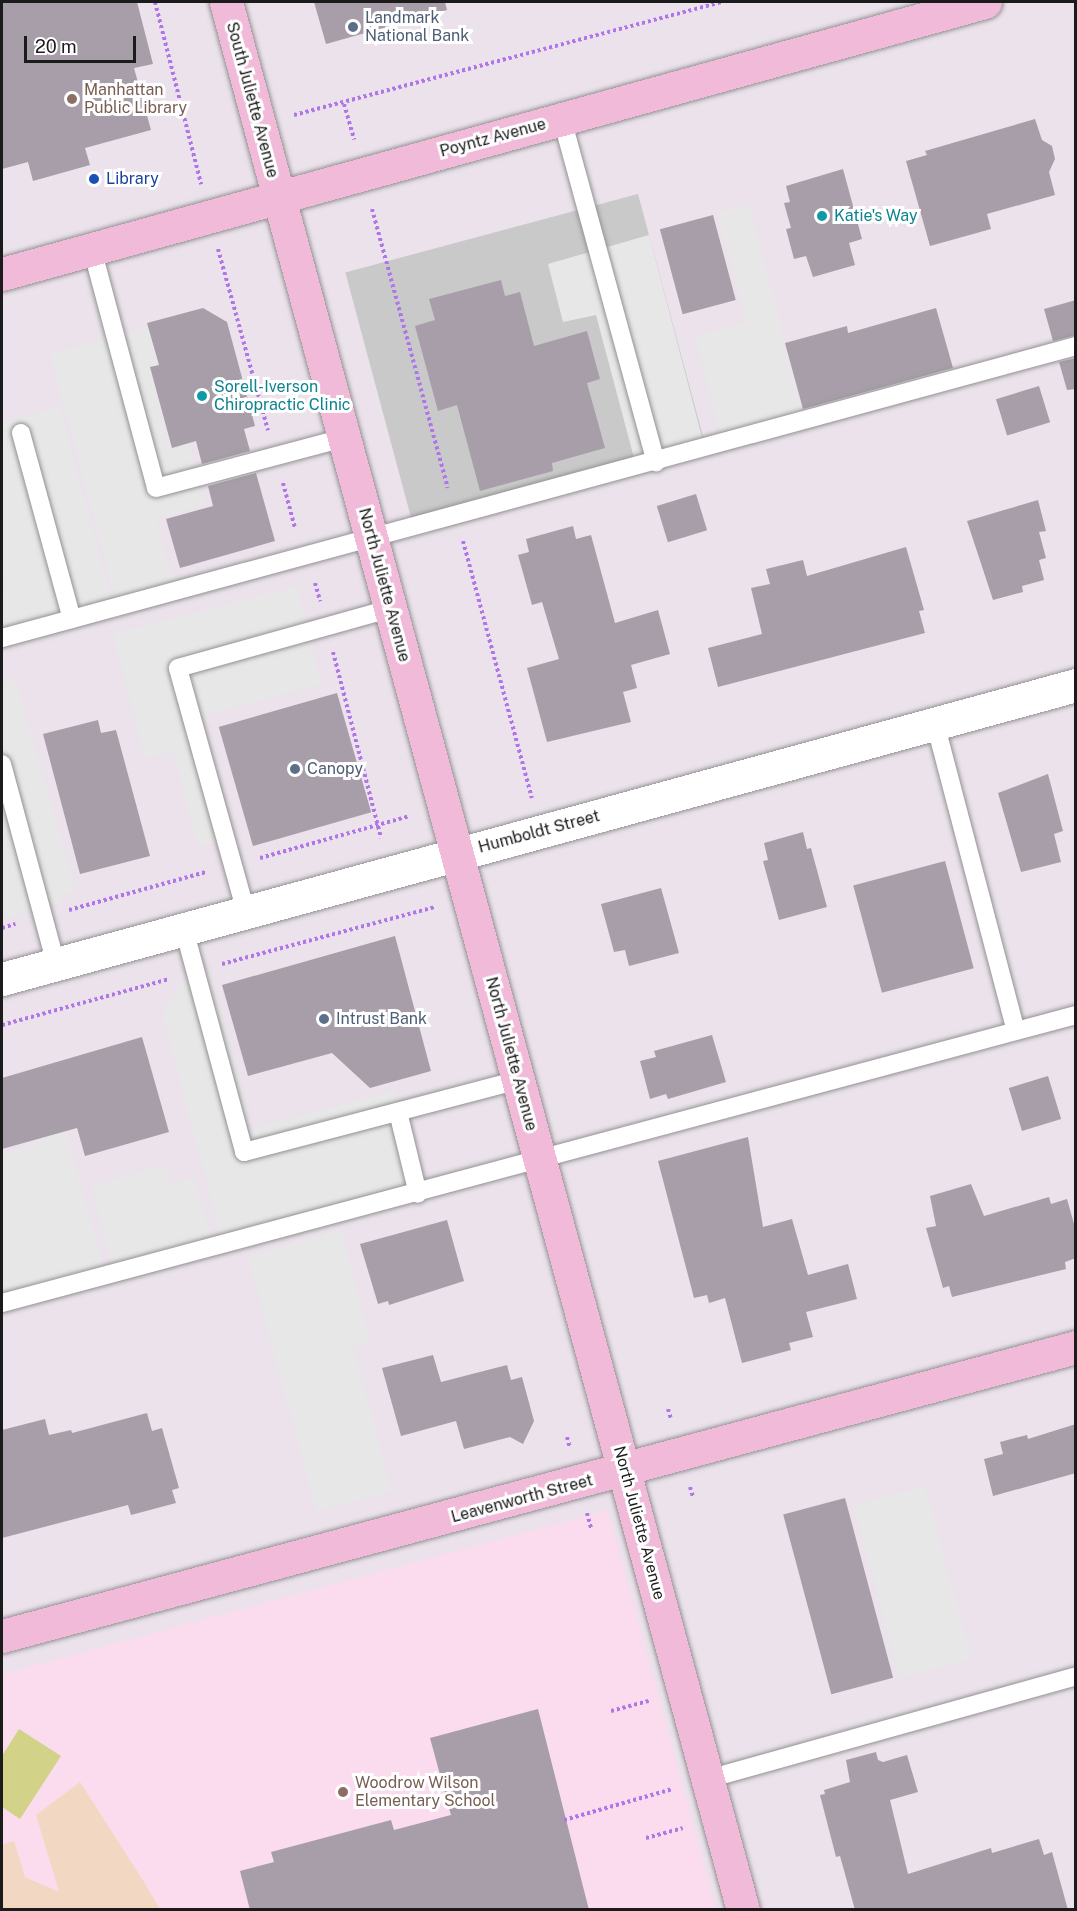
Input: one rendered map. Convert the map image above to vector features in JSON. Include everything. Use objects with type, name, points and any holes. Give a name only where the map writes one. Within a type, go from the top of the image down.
[{"type":"street","name":"South Juliette Avenue","points":[[226,2],[279,198]]},
{"type":"street","name":"Poyntz Avenue","points":[[2,274],[985,2]]},
{"type":"street","name":"North Juliette Avenue","points":[[279,198],[743,1910]]},
{"type":"street","name":"Humboldt Street","points":[[2,979],[1076,685]]},
{"type":"street","name":"Leavenworth Street","points":[[2,1636],[625,1471],[1076,1347]]},
{"type":"lane","points":[[562,119],[656,462]]},
{"type":"lane","points":[[92,249],[156,488],[344,438]]},
{"type":"lane","points":[[2,638],[372,540],[1076,346]]},
{"type":"lane","points":[[21,433],[72,620]]},
{"type":"lane","points":[[246,912],[178,669],[390,609]]},
{"type":"lane","points":[[935,723],[1016,1031]]},
{"type":"lane","points":[[2,764],[56,964]]},
{"type":"lane","points":[[184,929],[244,1152],[519,1080]]},
{"type":"lane","points":[[2,1303],[418,1194],[1076,1015]]},
{"type":"lane","points":[[398,1112],[418,1194]]},
{"type":"lane","points":[[708,1779],[1076,1676]]},
{"type":"path","points":[[154,2],[230,296]]},
{"type":"path","points":[[259,123],[345,104],[721,2]]},
{"type":"path","points":[[345,104],[533,804]]},
{"type":"path","points":[[564,1820],[708,1779]]},
{"type":"shaded area","points":[[638,194],[704,440],[411,519],[345,272]]},
{"type":"shaded area","points":[[750,204],[803,413],[721,436],[695,336],[746,322],[717,213]]},
{"type":"shaded area","points":[[649,235],[703,441],[634,458],[596,315],[563,322],[548,264]]},
{"type":"shaded area","points":[[148,327],[159,365],[150,367],[172,448],[189,443],[206,505],[156,520],[174,583],[115,599],[50,353]]},
{"type":"shaded area","points":[[59,407],[112,600],[2,631],[2,587],[6,586],[2,570],[2,423]]},
{"type":"shaded area","points":[[296,586],[322,684],[186,720],[217,841],[198,846],[173,752],[145,758],[113,634]]},
{"type":"shaded area","points":[[2,681],[16,682],[76,891],[61,895],[63,902],[2,920]]},
{"type":"shaded area","points":[[211,974],[252,1129],[394,1090],[419,1181],[221,1235],[162,1015],[182,981]]},
{"type":"shaded area","points":[[62,1116],[103,1267],[2,1294],[2,1153],[35,1144],[31,1124]]},
{"type":"shaded area","points":[[166,1165],[171,1184],[194,1178],[210,1237],[113,1264],[91,1186]]},
{"type":"shaded area","points":[[341,1230],[371,1343],[353,1348],[392,1491],[316,1511],[248,1256]]},
{"type":"shaded area","points":[[925,1486],[971,1659],[900,1678],[854,1505]]},
{"type":"shaded area","name":"Woodrow Wilson Elementary School","points":[[608,1510],[716,1909],[2,1910],[2,1674]]},
{"type":"shaded area","points":[[19,1729],[61,1756],[20,1819],[2,1807],[2,1756]]},
{"type":"shaded area","points":[[80,1782],[160,1909],[2,1909],[2,1845],[14,1841],[25,1877],[59,1892],[36,1815]]},
{"type":"building","name":"Manhattan Public Library","points":[[2,2],[137,2],[153,64],[134,68],[151,130],[85,148],[90,165],[33,181],[28,162],[2,169]]},
{"type":"building","name":"Landmark National Bank","points":[[314,2],[445,2],[447,10],[326,44]]},
{"type":"building","points":[[1035,119],[1042,140],[1052,146],[1055,159],[1049,172],[1055,195],[987,214],[991,229],[930,246],[906,161],[927,155],[925,151]]},
{"type":"building","name":"Katie's Way","points":[[843,169],[862,239],[849,243],[855,265],[813,277],[806,256],[794,259],[786,229],[791,228],[784,203],[790,202],[786,186]]},
{"type":"building","points":[[713,215],[736,300],[683,314],[660,229]]},
{"type":"building","points":[[501,280],[505,296],[520,292],[534,346],[587,331],[600,379],[587,383],[605,448],[552,463],[553,471],[480,491],[457,405],[438,411],[415,326],[435,320],[429,299]]},
{"type":"building","points":[[1076,300],[1076,335],[1053,341],[1044,309]]},
{"type":"building","name":"Sorell-Iverson Chiropractic Clinic","points":[[203,308],[227,322],[255,426],[244,429],[250,451],[202,464],[196,441],[172,448],[150,367],[159,365],[147,323]]},
{"type":"building","points":[[936,308],[953,368],[803,409],[785,343],[847,326],[848,333]]},
{"type":"building","points":[[1076,358],[1076,389],[1067,390],[1059,362]]},
{"type":"building","points":[[1039,386],[1050,422],[1007,435],[996,399]]},
{"type":"building","points":[[256,473],[275,541],[180,568],[166,519],[213,506],[208,486]]},
{"type":"building","points":[[696,494],[707,530],[668,542],[657,506]]},
{"type":"building","points":[[1038,500],[1046,531],[1039,532],[1046,558],[1039,560],[1044,580],[1022,586],[1023,592],[993,600],[967,521]]},
{"type":"building","points":[[573,526],[576,539],[591,535],[615,623],[658,610],[670,654],[631,665],[637,688],[623,692],[631,722],[547,742],[527,668],[559,659],[542,602],[532,605],[518,555],[529,552],[526,539]]},
{"type":"building","points":[[906,547],[924,610],[919,611],[925,633],[718,687],[708,648],[762,634],[751,588],[770,584],[766,569],[803,560],[807,576]]},
{"type":"building","name":"Canopy","points":[[337,693],[371,812],[253,846],[219,727]]},
{"type":"building","points":[[98,720],[101,733],[116,730],[150,856],[80,874],[43,734]]},
{"type":"building","points":[[1048,774],[1063,831],[1054,834],[1061,862],[1021,872],[998,793]]},
{"type":"building","points":[[803,832],[807,849],[811,848],[827,907],[779,920],[763,861],[768,860],[764,843]]},
{"type":"building","points":[[945,861],[974,968],[882,993],[853,886]]},
{"type":"building","points":[[661,888],[679,953],[629,966],[625,950],[614,952],[601,904]]},
{"type":"building","name":"Intrust Bank","points":[[395,936],[431,1071],[370,1088],[332,1053],[248,1076],[222,985]]},
{"type":"building","points":[[712,1035],[726,1082],[668,1099],[666,1094],[650,1099],[640,1061],[656,1057],[654,1051]]},
{"type":"building","points":[[142,1037],[169,1132],[85,1156],[77,1128],[2,1149],[2,1078]]},
{"type":"building","points":[[1048,1076],[1061,1119],[1022,1131],[1009,1088]]},
{"type":"building","points":[[748,1137],[763,1227],[792,1219],[808,1275],[848,1264],[857,1299],[806,1312],[813,1337],[789,1343],[791,1350],[742,1363],[725,1298],[709,1303],[707,1295],[694,1298],[658,1161]]},
{"type":"building","points":[[971,1184],[984,1216],[1049,1197],[1051,1204],[1067,1199],[1076,1231],[1076,1258],[1065,1262],[1066,1269],[952,1297],[949,1286],[943,1288],[926,1228],[936,1226],[930,1196]]},
{"type":"building","points":[[447,1220],[464,1281],[389,1305],[388,1301],[378,1304],[360,1244]]},
{"type":"building","points":[[433,1355],[441,1382],[507,1365],[511,1380],[522,1377],[534,1421],[523,1444],[510,1437],[464,1449],[456,1421],[401,1436],[382,1368]]},
{"type":"building","points":[[147,1413],[152,1431],[162,1428],[179,1488],[172,1490],[176,1503],[131,1515],[128,1505],[2,1538],[2,1430],[45,1419],[49,1435],[71,1430],[72,1433]]},
{"type":"building","points":[[1076,1424],[1076,1473],[993,1496],[984,1459],[1003,1454],[1000,1442],[1027,1435],[1028,1439]]},
{"type":"building","points":[[845,1498],[893,1678],[831,1694],[783,1515]]},
{"type":"building","points":[[538,1709],[589,1910],[250,1910],[240,1871],[274,1862],[271,1852],[391,1820],[394,1830],[451,1815],[430,1738]]},
{"type":"building","points":[[876,1752],[878,1760],[883,1762],[907,1755],[918,1792],[890,1800],[908,1874],[991,1848],[992,1853],[1039,1839],[1044,1855],[1052,1852],[1068,1910],[855,1910],[840,1856],[836,1857],[820,1795],[825,1794],[824,1790],[850,1782],[846,1760]]},
{"type":"place","name":"Landmark National Bank","points":[[353,27]]},
{"type":"place","name":"Manhattan Public Library","points":[[72,99]]},
{"type":"place","name":"Library","points":[[94,179]]},
{"type":"place","name":"Katie's Way","points":[[822,216]]},
{"type":"place","name":"Sorell-Iverson Chiropractic Clinic","points":[[202,396]]},
{"type":"place","name":"Canopy","points":[[295,769]]},
{"type":"place","name":"Intrust Bank","points":[[324,1019]]},
{"type":"place","name":"Woodrow Wilson Elementary School","points":[[343,1792]]}]
